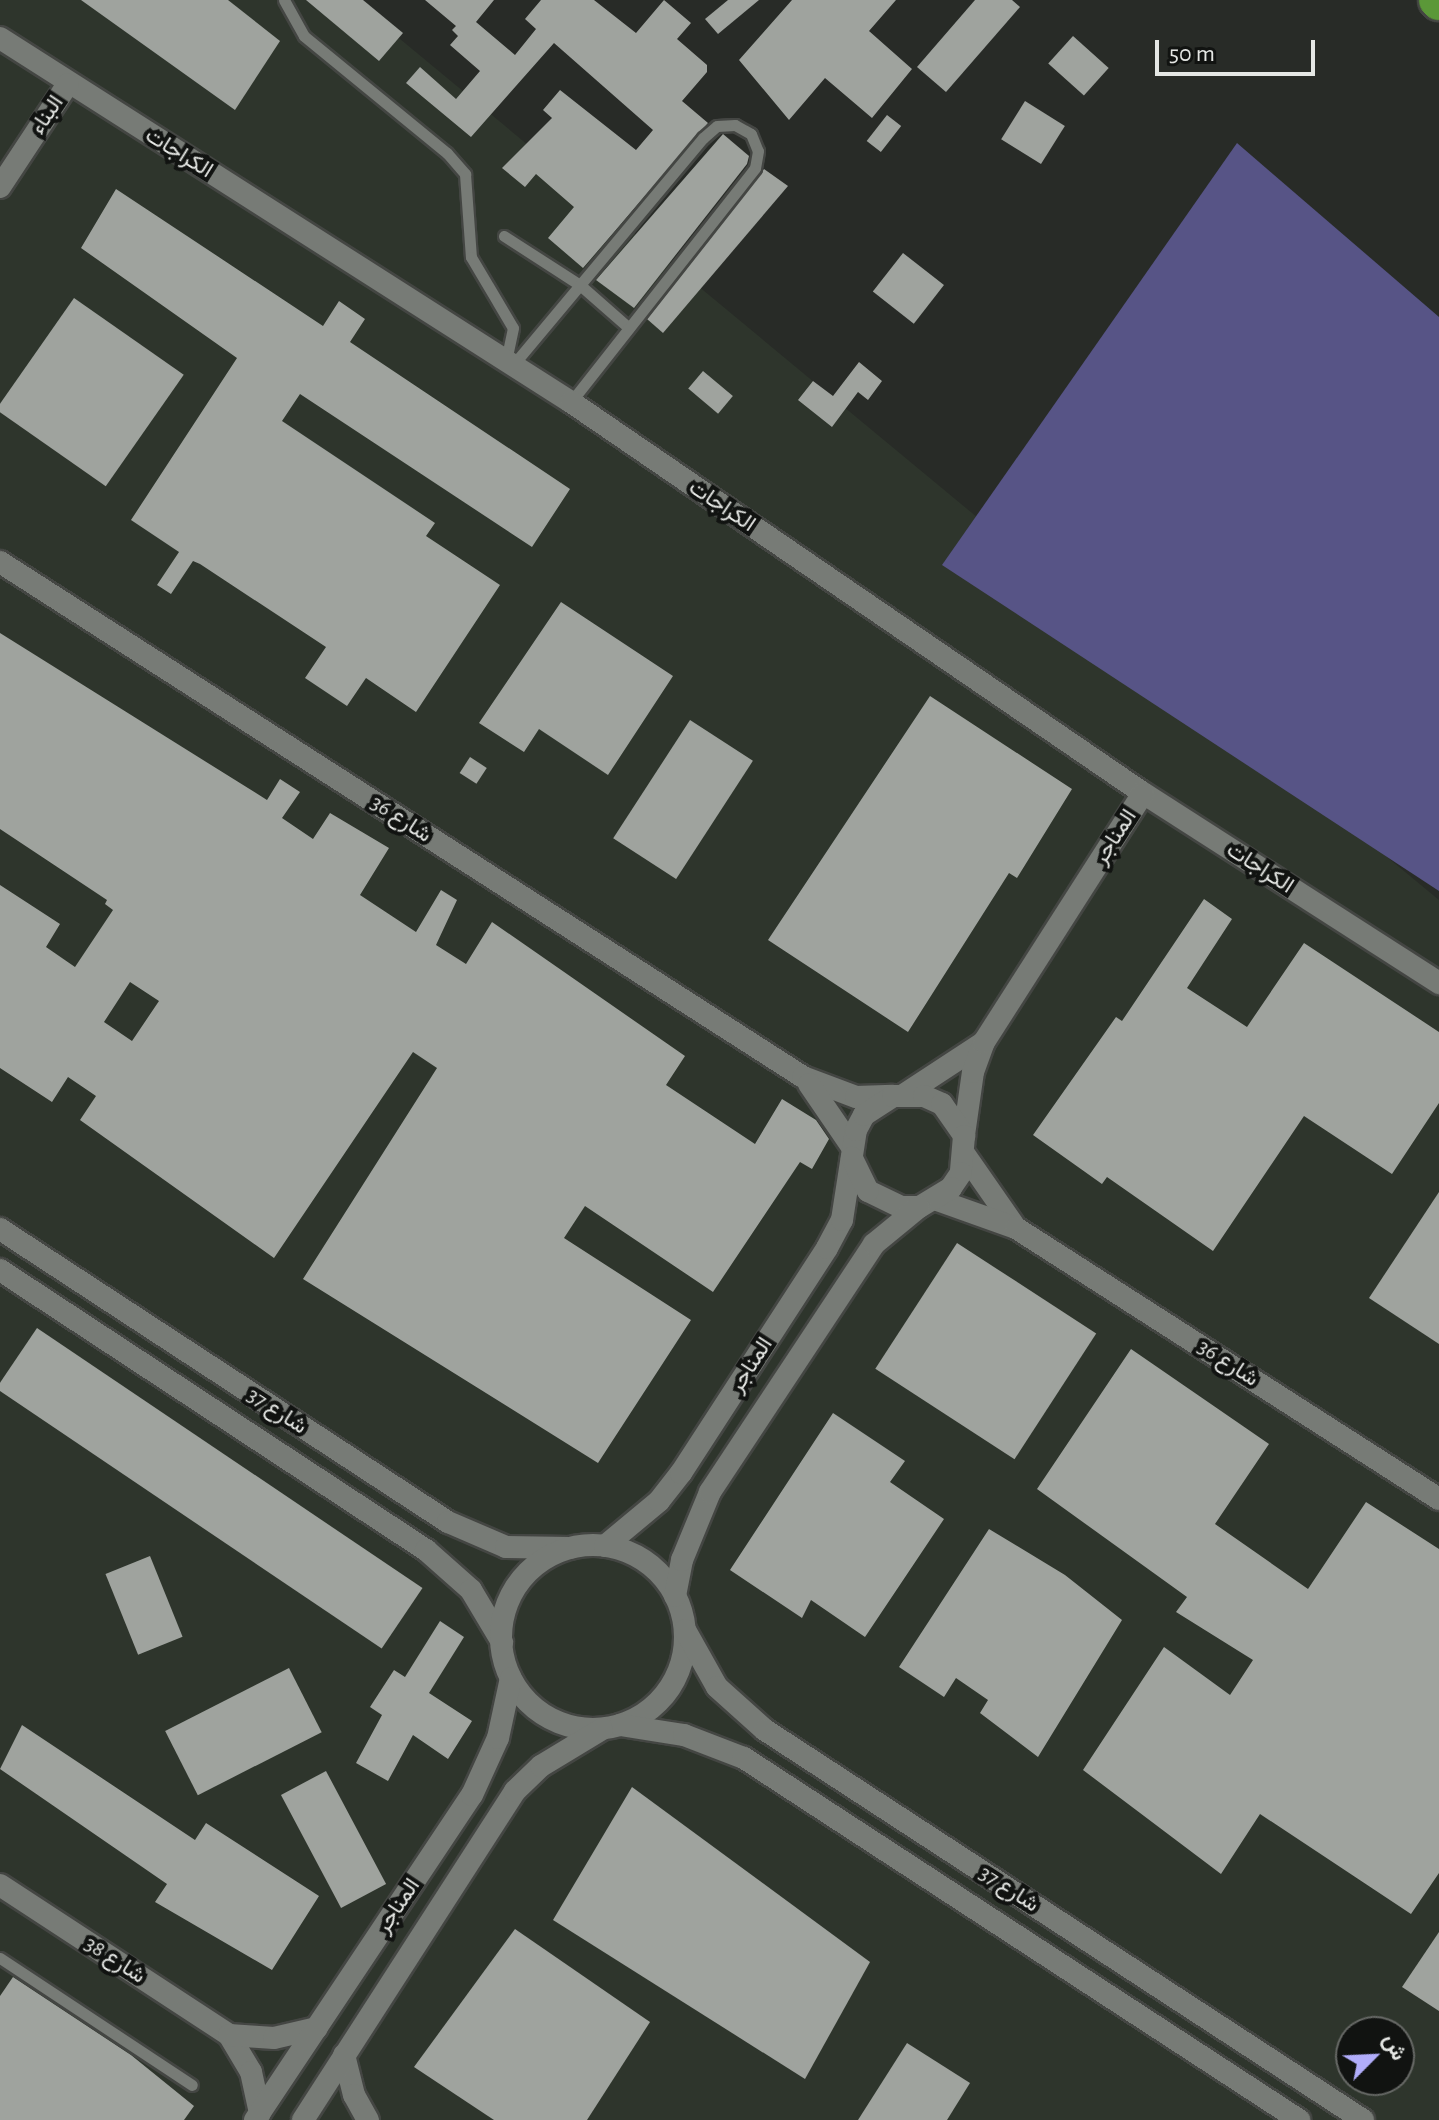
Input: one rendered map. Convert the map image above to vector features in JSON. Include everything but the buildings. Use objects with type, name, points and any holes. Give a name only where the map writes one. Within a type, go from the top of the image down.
[{"type":"street","name":"الكراجات","points":[[0,38],[571,402],[1143,793],[1439,983]]},
{"type":"street","name":"البناء","points":[[0,187],[68,84]]},
{"type":"street","name":"شارع 36","points":[[0,562],[803,1077],[856,1097],[899,1095]]},
{"type":"street","name":"المناجر","points":[[964,1145],[971,1083],[984,1042],[1143,793]]},
{"type":"street","name":"المناجر","points":[[899,1095],[984,1042]]},
{"type":"street","name":"شارع 36","points":[[803,1077],[831,1110],[852,1153]]},
{"type":"street","points":[[899,1095],[942,1104],[964,1145],[951,1188],[928,1204],[901,1207],[868,1191],[852,1153],[864,1115],[899,1095]]},
{"type":"street","name":"شارع 36","points":[[964,1145],[1016,1228]]},
{"type":"street","name":"المناجر","points":[[605,1546],[651,1509],[681,1473],[827,1248],[846,1205],[852,1153]]},
{"type":"street","name":"المناجر","points":[[675,1596],[686,1548],[710,1492],[874,1244],[928,1204]]},
{"type":"street","name":"شارع 36","points":[[928,1204],[1016,1228],[1439,1499]]},
{"type":"street","name":"شارع 37","points":[[0,1229],[448,1522],[506,1547],[570,1548]]},
{"type":"street","name":"شارع 37","points":[[0,1270],[426,1550],[471,1590],[502,1642]]},
{"type":"street","points":[[605,1546],[653,1568],[675,1596],[685,1630],[681,1665],[664,1696],[611,1727],[575,1727],[549,1718],[533,1707],[511,1678],[502,1642],[506,1607],[525,1576],[570,1548],[605,1546]]},
{"type":"street","name":"شارع 37","points":[[685,1630],[717,1687],[765,1730],[1363,2120]]},
{"type":"street","name":"المناجر","points":[[258,2116],[472,1795],[498,1738],[511,1678]]},
{"type":"street","name":"المناجر","points":[[303,2120],[515,1791],[541,1766],[611,1727]]},
{"type":"street","name":"شارع 37","points":[[611,1727],[684,1735],[744,1758],[1299,2120]]},
{"type":"street","name":"شارع 38","points":[[0,1885],[229,2035],[251,2072],[258,2116]]},
{"type":"street","name":"شارع 38","points":[[229,2035],[274,2038],[317,2028]]},
{"type":"street","points":[[344,2055],[354,2095],[368,2120]]},
{"type":"lane","points":[[284,0],[304,36],[447,153],[465,174],[471,257],[513,328],[510,363]]},
{"type":"lane","points":[[510,363],[703,138],[726,126],[751,134],[758,151],[755,168],[571,402]]},
{"type":"lane","points":[[504,236],[580,285],[629,328]]},
{"type":"lane","points":[[0,1958],[192,2085]]},
{"type":"shaded area","points":[[0,0],[353,0],[1439,900],[1439,2120],[0,2120]]},
{"type":"shaded area","points":[[1237,143],[1439,317],[1439,891],[942,565]]}]
